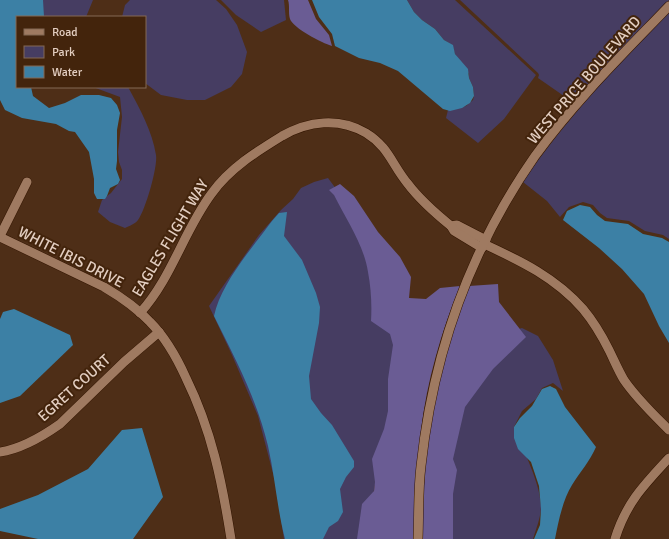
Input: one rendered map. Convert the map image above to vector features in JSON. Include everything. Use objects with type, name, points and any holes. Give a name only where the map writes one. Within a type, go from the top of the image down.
[{"type":"street","name":"WEST PRICE BOULEVARD","points":[[418,539],[421,467],[425,431],[434,384],[453,316],[468,278],[484,244],[511,192],[536,156],[590,90],[669,6]]},
{"type":"street","name":"EAGLES FLIGHT WAY","points":[[140,313],[157,292],[204,204],[224,178],[238,165],[259,150],[291,131],[308,124],[326,123],[347,125],[372,137],[389,154],[403,178],[412,189],[426,204],[451,226],[454,231],[523,262],[546,276],[571,297],[583,309],[592,322],[633,392],[669,430]]},
{"type":"street","points":[[0,236],[27,182]]},
{"type":"street","name":"WHITE IBIS DRIVE","points":[[0,236],[104,287],[120,297],[140,313],[159,332],[184,372],[209,433],[220,477],[231,539]]},
{"type":"street","name":"EGRET COURT","points":[[0,452],[11,450],[35,439],[60,424],[124,362],[159,332]]},
{"type":"street","points":[[615,539],[632,500],[669,458]]},
{"type":"green space","points":[[43,0],[93,0],[86,16],[42,16],[43,13]]},
{"type":"green space","points":[[130,0],[216,0],[226,9],[237,25],[247,52],[242,74],[231,87],[205,100],[187,100],[161,95],[146,84],[146,16],[122,16],[125,5]]},
{"type":"green space","points":[[221,0],[284,0],[286,20],[261,32],[236,15]]},
{"type":"green space","points":[[407,0],[455,0],[536,75],[504,119],[478,143],[446,118],[448,110],[466,106],[473,100],[473,87],[469,74],[455,54],[452,45],[444,40],[435,29],[414,12]]},
{"type":"green space","points":[[460,0],[669,0],[574,103],[538,78],[538,73]]},
{"type":"green space","points":[[669,11],[669,239],[663,235],[645,231],[629,221],[607,218],[593,205],[583,202],[569,207],[560,217],[547,201],[523,182],[574,115]]},
{"type":"green space","points":[[96,88],[129,88],[152,137],[156,155],[153,178],[141,215],[134,224],[125,228],[110,222],[98,212],[102,200],[111,193],[122,179],[122,170],[118,152],[122,117],[120,97]]},
{"type":"green space","points":[[328,178],[348,205],[394,336],[390,403],[365,539],[284,539],[275,481],[258,416],[209,306],[259,235],[293,199],[301,188]]},
{"type":"green space","points":[[522,328],[538,336],[553,360],[563,391],[553,383],[542,388],[536,399],[522,411],[514,427],[538,487],[540,497],[540,514],[533,539],[446,539],[455,375],[502,334]]},
{"type":"shaded area","points":[[288,0],[308,0],[316,19],[329,35],[332,46],[308,35],[292,23],[289,17]]},
{"type":"shaded area","points":[[340,184],[354,196],[378,232],[400,257],[411,277],[409,298],[426,299],[440,288],[460,286],[441,339],[427,393],[421,430],[414,539],[357,539],[362,504],[374,491],[375,482],[372,459],[384,429],[388,411],[388,379],[393,345],[390,334],[371,321],[370,284],[363,252],[334,195],[329,190]]},
{"type":"shaded area","points":[[498,284],[499,302],[526,337],[493,369],[465,407],[453,459],[457,470],[453,494],[453,539],[423,539],[425,467],[433,407],[450,337],[469,286]]},
{"type":"water","points":[[0,0],[43,0],[44,16],[16,16],[16,88],[31,88],[33,96],[49,108],[65,103],[81,95],[99,95],[111,98],[117,105],[120,113],[117,130],[116,169],[120,180],[118,184],[110,188],[105,199],[97,199],[94,193],[94,179],[89,152],[75,132],[69,131],[56,124],[22,118],[5,110],[0,100]]},
{"type":"water","points":[[312,0],[407,0],[414,12],[422,20],[435,29],[444,40],[453,45],[455,54],[468,69],[474,96],[470,103],[462,108],[450,111],[443,109],[398,71],[380,63],[359,58],[335,46],[332,34],[319,17]]},
{"type":"water","points":[[580,205],[590,207],[605,221],[628,224],[643,234],[662,238],[669,242],[669,343],[644,294],[622,269],[599,248],[563,220],[567,211]]},
{"type":"water","points":[[287,212],[284,236],[302,260],[316,293],[320,307],[319,323],[309,376],[311,399],[332,425],[354,461],[354,467],[346,477],[340,489],[343,512],[338,521],[329,527],[323,539],[285,539],[268,446],[258,412],[245,380],[214,316],[223,291],[238,266],[279,213]]},
{"type":"water","points":[[14,309],[70,335],[73,345],[20,396],[0,403],[0,319],[3,312]]},
{"type":"water","points":[[550,386],[556,389],[565,407],[596,447],[566,497],[561,511],[555,539],[534,539],[540,525],[541,509],[539,486],[531,462],[518,449],[514,438],[514,427],[520,418],[532,406],[542,389]]},
{"type":"water","points":[[142,428],[163,497],[133,539],[38,539],[0,531],[0,509],[38,495],[88,469],[122,430]]}]
